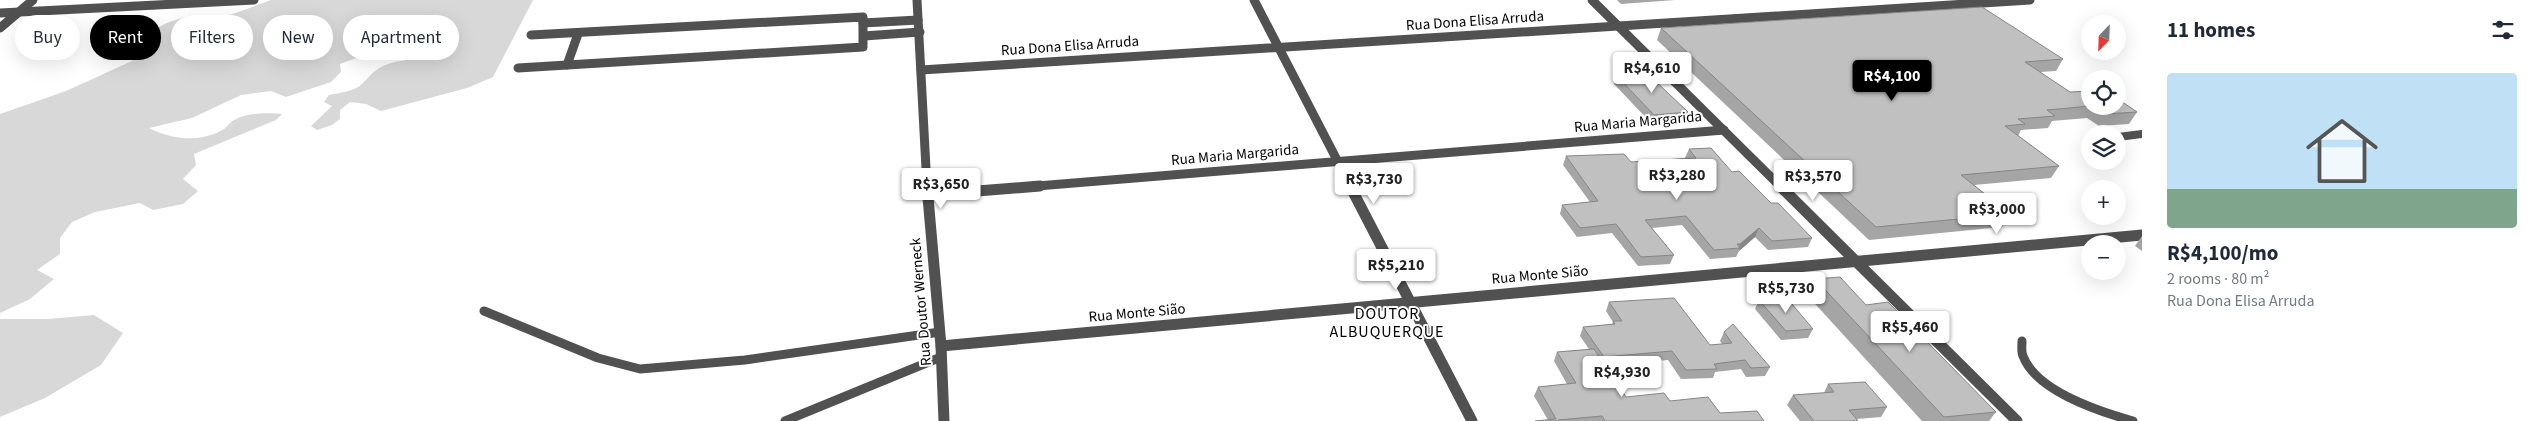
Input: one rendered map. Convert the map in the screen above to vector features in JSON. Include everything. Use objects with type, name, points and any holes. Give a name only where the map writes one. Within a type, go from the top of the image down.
[{"type":"street","points":[[0,28],[33,0]]},
{"type":"street","points":[[0,13],[210,0],[254,0]]},
{"type":"street","name":"Rua Doutor Werneck","points":[[917,0],[928,195],[940,332],[944,421]]},
{"type":"street","points":[[1254,0],[1472,421]]},
{"type":"street","points":[[1592,0],[2016,421]]},
{"type":"street","name":"Rua Dona Elisa Arruda","points":[[922,70],[2030,0]]},
{"type":"street","points":[[518,68],[863,46],[864,36],[863,17],[578,34],[531,35]]},
{"type":"street","points":[[863,23],[918,20]]},
{"type":"street","points":[[864,36],[920,32]]},
{"type":"street","points":[[567,65],[578,34]]},
{"type":"street","name":"Rua Maria Margarida","points":[[928,195],[1724,130]]},
{"type":"street","name":"Rua Monte Sião","points":[[941,352],[1411,302],[2142,235]]},
{"type":"lane","points":[[2126,136],[2142,134]]},
{"type":"lane","points":[[484,311],[598,358],[640,369],[744,360],[940,332]]},
{"type":"lane","points":[[2022,341],[2019,351],[2025,365],[2052,386],[2072,400],[2133,421]]},
{"type":"lane","points":[[785,421],[941,352]]},
{"type":"shaded area","points":[[271,0],[533,0],[493,77],[467,88],[381,111],[366,104],[350,102],[340,110],[340,119],[332,125],[317,130],[311,126],[332,106],[324,102],[329,95],[359,86],[383,66],[410,60],[459,60],[459,15],[343,15],[343,60],[351,60],[340,64],[341,72],[331,82],[286,97],[271,91],[241,95],[192,118],[149,128],[167,135],[196,138],[224,129],[234,120],[247,115],[282,114],[276,120],[194,154],[196,165],[183,179],[198,191],[183,204],[153,210],[140,203],[95,212],[72,222],[60,238],[60,254],[37,270],[54,279],[30,299],[0,313],[0,114],[66,91],[134,60],[161,60],[161,26],[171,21],[171,60],[253,60],[253,15],[228,15]]},
{"type":"shaded area","points":[[94,315],[123,333],[101,365],[45,398],[0,417],[0,319],[48,319]]},
{"type":"building","points":[[1982,7],[2063,59],[2025,62],[2070,92],[2081,91],[2081,107],[2047,110],[2055,116],[2018,119],[2025,124],[2005,126],[2059,166],[1961,175],[2010,214],[1876,227],[1661,28]]},
{"type":"building","points":[[1639,73],[1642,76],[1649,75],[1688,112],[1654,115],[1617,76],[1620,76],[1618,74]]},
{"type":"building","points":[[2126,104],[2137,112],[2126,113]]},
{"type":"building","points":[[1711,148],[1732,172],[1739,171],[1771,203],[1778,203],[1812,238],[1772,241],[1759,228],[1740,244],[1737,244],[1740,248],[1714,250],[1686,216],[1645,220],[1674,255],[1641,257],[1616,224],[1580,228],[1562,205],[1598,201],[1566,156],[1624,154],[1631,162],[1696,158],[1689,149]]},
{"type":"building","points":[[1840,277],[1866,305],[1888,302],[1996,412],[1944,417],[1815,279]]},
{"type":"building","points":[[1786,297],[1813,329],[1786,331],[1759,300]]},
{"type":"building","points":[[1674,298],[1710,345],[1732,343],[1724,332],[1733,324],[1770,367],[1751,368],[1745,360],[1714,364],[1717,369],[1686,370],[1672,351],[1604,357],[1583,327],[1615,324],[1613,321],[1622,321],[1609,302]]},
{"type":"building","points":[[1594,349],[1626,397],[1664,393],[1670,401],[1708,397],[1720,413],[1757,411],[1764,421],[1605,421],[1602,416],[1559,421],[1535,421],[1556,419],[1538,387],[1576,383],[1557,352]]},
{"type":"building","points":[[1865,382],[1887,407],[1849,410],[1858,421],[1814,421],[1793,395],[1834,392],[1828,384]]},
{"type":"district","name":"DOUTOR ALBUQUERQUE","points":[[1387,323]]}]
